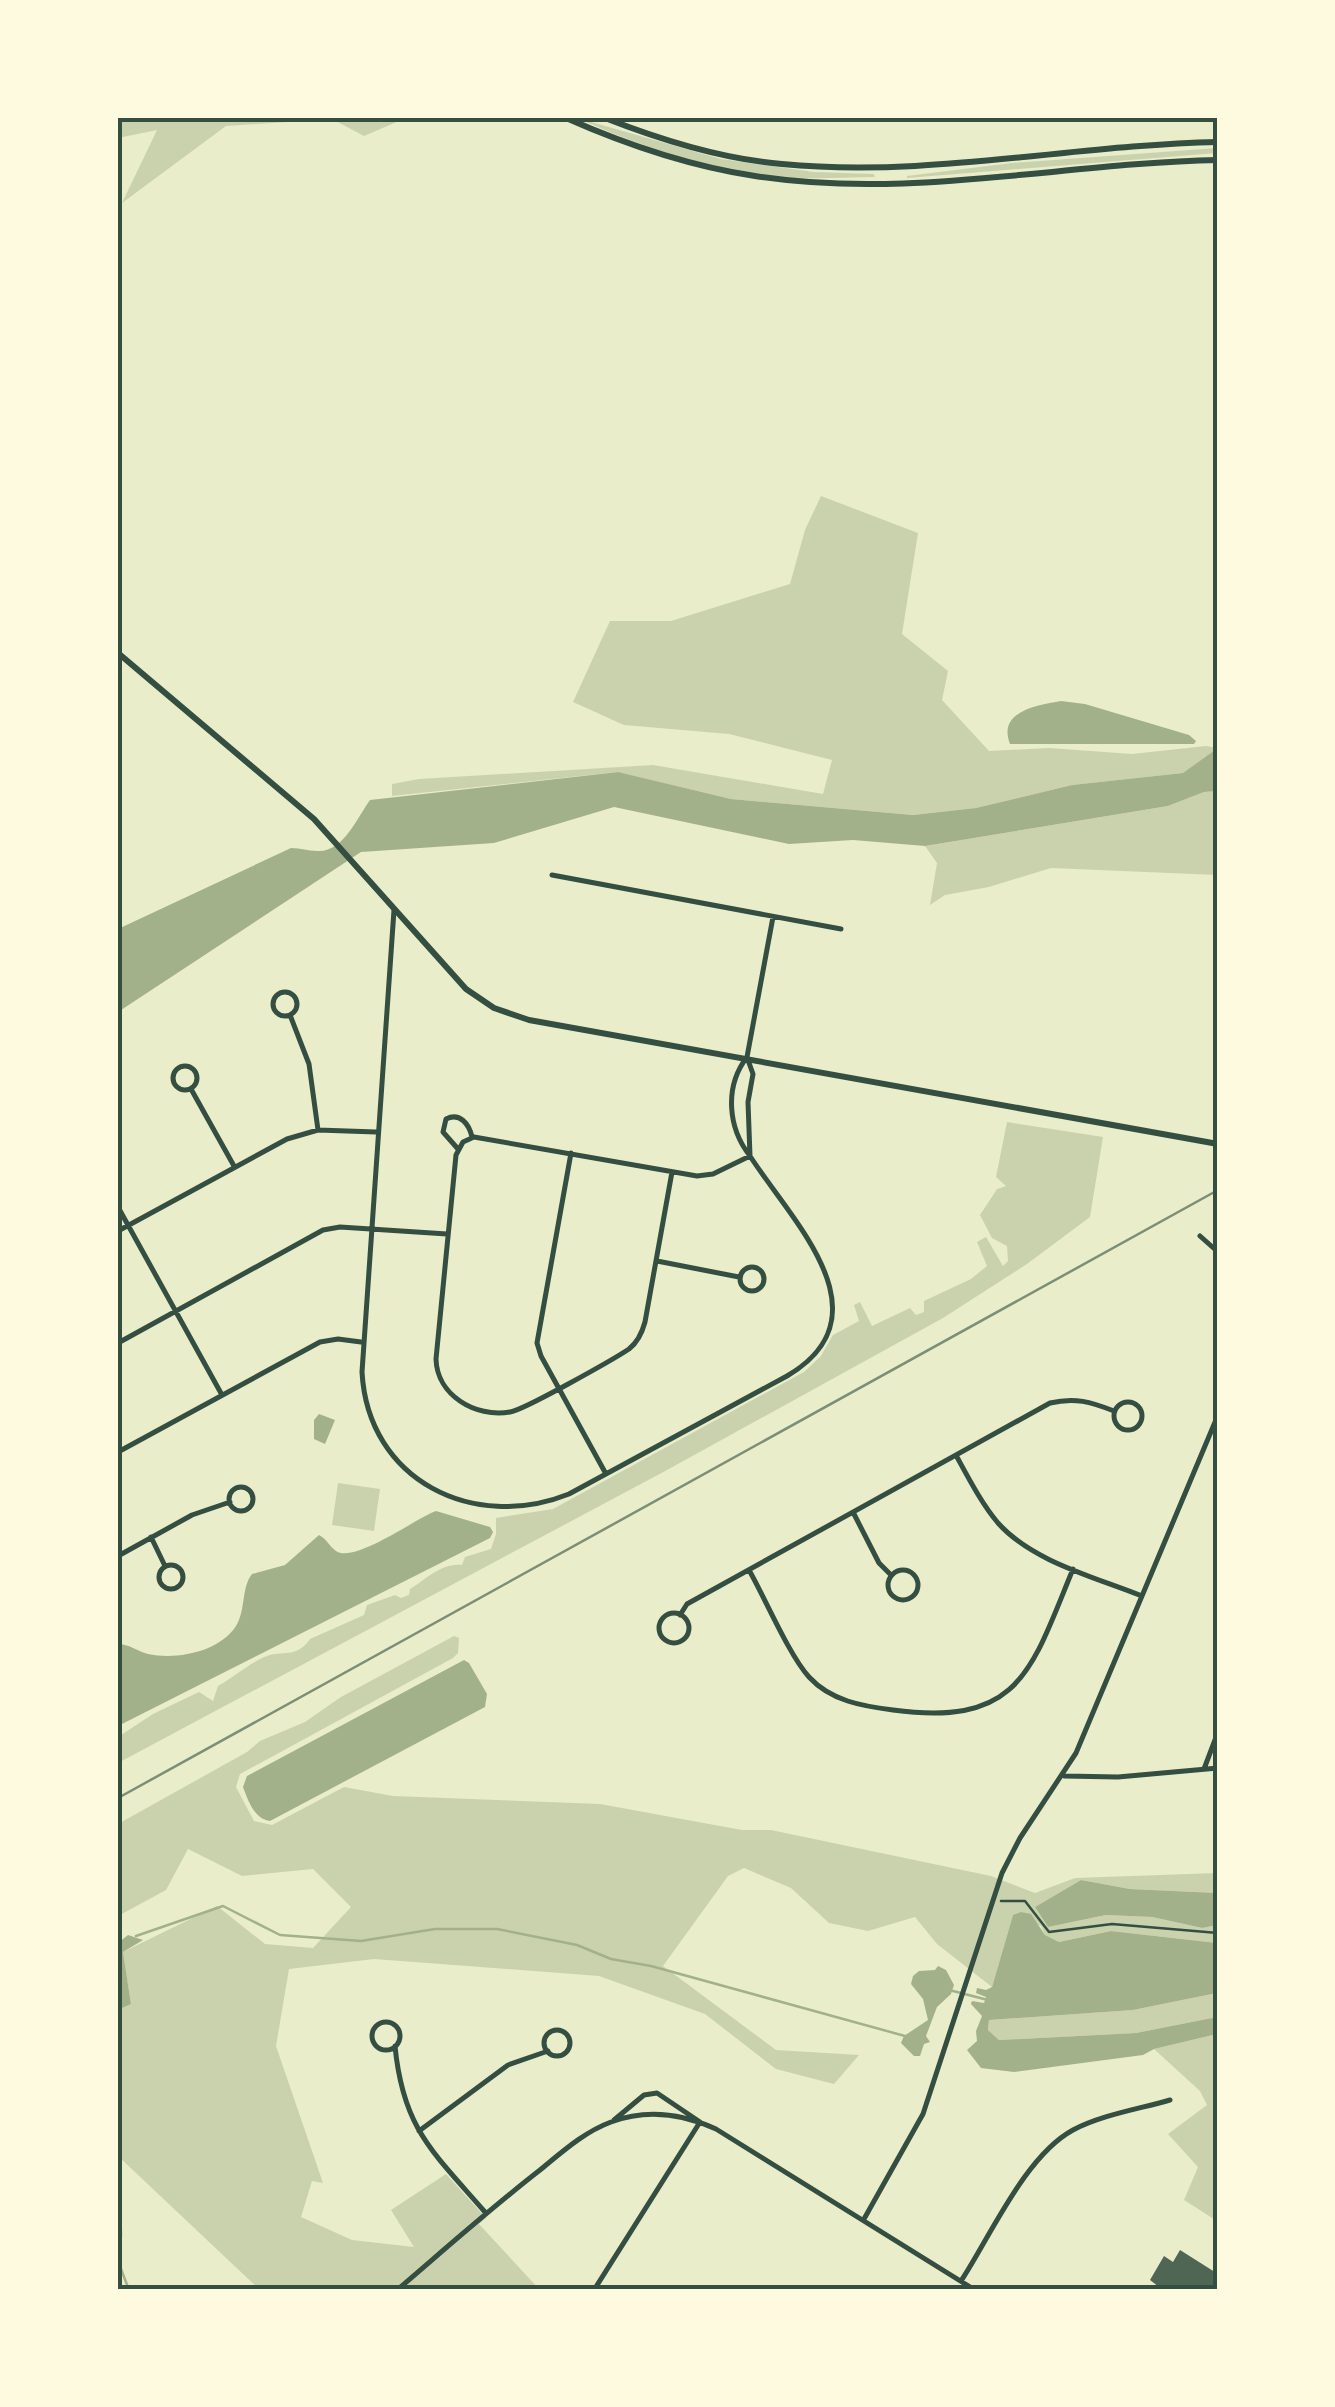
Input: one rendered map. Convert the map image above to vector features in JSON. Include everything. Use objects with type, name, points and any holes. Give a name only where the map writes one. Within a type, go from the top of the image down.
[{"type":"main road","points":[[566,118],[616,140],[697,165],[811,182],[898,182],[1218,160]]},
{"type":"main road","points":[[605,118],[723,154],[782,164],[843,168],[1218,142]]},
{"type":"main road","points":[[118,653],[269,779],[335,840],[466,989],[505,1013],[1218,1144]]},
{"type":"street","points":[[552,876],[842,929]]},
{"type":"street","points":[[394,906],[376,1132],[374,1229],[362,1342],[364,1394],[382,1441],[412,1475],[444,1496],[484,1507],[518,1508],[557,1500],[794,1372],[812,1356],[825,1336],[832,1296],[824,1266],[736,1134],[732,1112],[736,1071],[747,1058],[772,917]]},
{"type":"street","points":[[281,992],[290,993],[297,1000],[296,1010],[290,1015],[279,1015],[273,1008],[274,998],[281,992]]},
{"type":"street","points":[[290,1015],[310,1064],[318,1130]]},
{"type":"street","points":[[747,1058],[753,1074],[748,1102],[750,1156]]},
{"type":"street","points":[[188,1066],[196,1072],[191,1089],[181,1090],[174,1084],[173,1075],[179,1068],[188,1066]]},
{"type":"street","points":[[191,1089],[234,1166]]},
{"type":"street","points":[[458,1149],[442,1127],[452,1116],[461,1119],[472,1137],[672,1172],[706,1176],[750,1156]]},
{"type":"street","points":[[118,1231],[286,1138],[318,1130],[376,1132]]},
{"type":"street","points":[[472,1137],[458,1149],[436,1363],[444,1388],[463,1403],[506,1412],[558,1388],[638,1340],[645,1322],[672,1172]]},
{"type":"street","points":[[570,1153],[537,1340],[540,1354],[606,1474]]},
{"type":"street","points":[[118,1207],[222,1395]]},
{"type":"street","points":[[118,1343],[318,1232],[336,1228],[448,1234]]},
{"type":"street","points":[[1200,1236],[1218,1252]]},
{"type":"street","points":[[656,1261],[739,1277]]},
{"type":"street","points":[[754,1267],[762,1272],[764,1282],[758,1290],[749,1291],[741,1286],[739,1277],[744,1269],[754,1267]]},
{"type":"street","points":[[118,1452],[320,1342],[362,1342]]},
{"type":"street","points":[[680,1615],[687,1604],[1050,1404],[1069,1398],[1088,1400],[1114,1411]]},
{"type":"street","points":[[1134,1403],[1141,1410],[1142,1421],[1131,1430],[1121,1429],[1114,1421],[1114,1411],[1120,1404],[1134,1403]]},
{"type":"street","points":[[864,2219],[923,2114],[1002,1873],[1032,1820],[1064,1776],[1218,1414]]},
{"type":"street","points":[[957,1457],[998,1523],[1044,1556],[1142,1596]]},
{"type":"street","points":[[238,1488],[247,1488],[252,1495],[252,1504],[245,1510],[234,1508],[230,1502],[231,1494],[238,1488]]},
{"type":"street","points":[[118,1556],[192,1515],[230,1502]]},
{"type":"street","points":[[854,1514],[891,1576]]},
{"type":"street","points":[[151,1538],[166,1566]]},
{"type":"street","points":[[166,1566],[182,1571],[183,1580],[177,1587],[168,1588],[161,1582],[160,1574],[166,1566]]},
{"type":"street","points":[[749,1570],[806,1674],[824,1691],[868,1707],[932,1715],[963,1713],[982,1706],[1018,1681],[1034,1661],[1073,1568]]},
{"type":"street","points":[[903,1570],[912,1573],[918,1583],[914,1595],[903,1600],[892,1596],[888,1586],[891,1576],[903,1570]]},
{"type":"street","points":[[669,1614],[680,1615],[688,1623],[686,1636],[679,1642],[667,1641],[660,1634],[661,1621],[669,1614]]},
{"type":"street","points":[[1204,1769],[1218,1732]]},
{"type":"street","points":[[1064,1776],[1218,1768]]},
{"type":"street","points":[[395,2046],[386,2050],[374,2044],[373,2030],[388,2022],[396,2026],[400,2034],[395,2046],[400,2093],[428,2147],[486,2212]]},
{"type":"street","points":[[418,2130],[508,2064],[548,2051],[563,2054],[569,2048],[568,2036],[558,2030],[550,2032],[545,2039],[548,2051]]},
{"type":"street","points":[[397,2290],[486,2212],[580,2138],[612,2122],[644,2095],[657,2093],[975,2290]]},
{"type":"street","points":[[961,2281],[1011,2198],[1063,2136],[1082,2126],[1170,2100]]},
{"type":"street","points":[[612,2122],[647,2114],[700,2122]]},
{"type":"street","points":[[594,2290],[700,2122]]},
{"type":"path","points":[[1000,1900],[1026,1901],[1049,1932],[1112,1924],[1218,1933]]},
{"type":"shaded area","points":[[118,118],[406,118],[364,136],[332,119],[226,126],[122,203],[157,130],[118,138]]},
{"type":"shaded area","points":[[577,118],[721,159],[875,177],[796,178],[740,172],[656,149]]},
{"type":"shaded area","points":[[1217,148],[1217,153],[907,178],[1012,163]]},
{"type":"shaded area","points":[[821,496],[918,533],[902,634],[948,671],[942,700],[989,751],[1049,748],[1132,754],[1206,746],[1218,748],[1217,753],[1183,773],[1072,785],[976,808],[913,815],[731,799],[617,772],[392,796],[392,784],[419,779],[653,765],[823,794],[832,760],[729,734],[624,725],[573,702],[610,621],[671,621],[790,584],[805,530]]},
{"type":"shaded area","points":[[1061,701],[1085,704],[1189,735],[1196,741],[1010,744],[1009,724],[1014,717],[1031,708]]},
{"type":"shaded area","points":[[1215,750],[1217,791],[1168,806],[925,846],[853,840],[789,844],[614,807],[494,843],[361,852],[118,1012],[118,929],[291,848],[317,851],[334,846],[348,833],[370,800],[618,772],[731,799],[913,815],[976,808],[1072,785],[1183,773]]},
{"type":"shaded area","points":[[1217,791],[1217,875],[1051,868],[989,887],[945,895],[930,905],[937,863],[925,846],[1168,806]]},
{"type":"shaded area","points":[[1007,1122],[1103,1137],[1090,1217],[1027,1264],[943,1318],[667,1470],[118,1763],[118,1737],[153,1714],[199,1692],[213,1701],[218,1686],[255,1662],[300,1649],[310,1639],[364,1615],[367,1605],[395,1595],[409,1595],[410,1589],[435,1572],[462,1565],[465,1557],[491,1549],[496,1518],[553,1509],[804,1372],[821,1356],[833,1335],[859,1321],[854,1305],[860,1302],[872,1326],[910,1308],[916,1315],[924,1312],[924,1301],[971,1279],[987,1266],[977,1242],[986,1237],[1003,1266],[1008,1261],[1007,1246],[992,1238],[980,1215],[997,1189],[1006,1186],[996,1177]]},
{"type":"shaded area","points":[[319,1414],[335,1420],[325,1444],[314,1439],[314,1420]]},
{"type":"shaded area","points":[[338,1483],[380,1489],[374,1531],[332,1525]]},
{"type":"shaded area","points":[[436,1511],[490,1527],[493,1532],[490,1538],[118,1726],[118,1644],[159,1656],[184,1655],[208,1648],[236,1626],[252,1574],[285,1565],[319,1535],[336,1551],[356,1551]]},
{"type":"shaded area","points":[[454,1636],[459,1638],[458,1653],[453,1658],[240,1774],[236,1787],[254,1821],[272,1825],[344,1787],[393,1796],[600,1804],[742,1830],[771,1830],[991,1876],[1035,1893],[1075,1878],[1217,1873],[1217,1893],[1130,1889],[1081,1880],[1035,1907],[1048,1927],[1106,1915],[1152,1917],[1201,1928],[1217,1925],[1217,1943],[1111,1931],[1059,1942],[1045,1935],[1041,1926],[1013,1915],[992,1987],[937,1944],[915,1917],[868,1931],[829,1923],[791,1888],[744,1868],[728,1876],[663,1966],[776,2050],[859,2055],[834,2084],[776,2069],[705,2014],[599,1976],[374,1959],[289,1969],[276,2046],[323,2183],[312,2181],[301,2217],[352,2240],[414,2247],[391,2210],[446,2174],[486,2218],[479,2224],[539,2289],[259,2289],[118,2156],[118,2010],[131,2004],[123,1952],[217,1906],[265,1944],[313,1948],[351,1907],[313,1869],[242,1876],[188,1849],[166,1890],[118,1916],[118,1824],[260,1741],[305,1722],[341,1697]]},
{"type":"shaded area","points":[[464,1660],[487,1694],[485,1707],[270,1821],[252,1808],[243,1787],[247,1776]]},
{"type":"shaded area","points":[[1081,1880],[1130,1889],[1217,1893],[1217,1925],[1202,1928],[1152,1917],[1106,1915],[1048,1927],[1035,1907]]},
{"type":"shaded area","points":[[1031,1914],[1045,1935],[1059,1942],[1111,1931],[1217,1943],[1217,1993],[1133,2010],[989,2020],[988,2030],[999,2040],[1136,2033],[1217,2017],[1217,2034],[1143,2055],[1014,2072],[981,2068],[967,2050],[977,2041],[982,2016],[971,2004],[984,2003],[986,1997],[976,1993],[977,1988],[992,1987],[1013,1915]]},
{"type":"shaded area","points":[[128,1935],[143,1940],[123,1952],[131,2004],[118,2010],[118,1943]]},
{"type":"shaded area","points":[[938,1966],[946,1970],[954,1985],[951,1994],[937,2007],[926,2036],[930,2042],[924,2044],[920,2056],[914,2056],[901,2043],[904,2036],[928,2020],[923,1999],[911,1984],[913,1976]]},
{"type":"shaded area","points":[[1217,1993],[1217,2017],[1136,2033],[999,2040],[988,2030],[989,2020],[1133,2010]]},
{"type":"shaded area","points":[[1217,2034],[1217,2221],[1184,2200],[1198,2167],[1168,2134],[1207,2105],[1200,2091],[1154,2049]]},
{"type":"building","points":[[1180,2250],[1218,2274],[1218,2290],[1157,2290],[1159,2287],[1150,2280],[1164,2256],[1173,2262]]},
{"type":"waterway","points":[[136,1936],[223,1906],[280,1935],[361,1941],[435,1929],[497,1929],[577,1945],[611,1959],[651,1966],[905,2036]]},
{"type":"waterway","points":[[953,1991],[988,2000]]},
{"type":"waterway","points":[[118,2198],[118,2254]]},
{"type":"waterway","points":[[118,2261],[129,2290]]},
{"type":"railway","points":[[118,1798],[1218,1190]]}]
